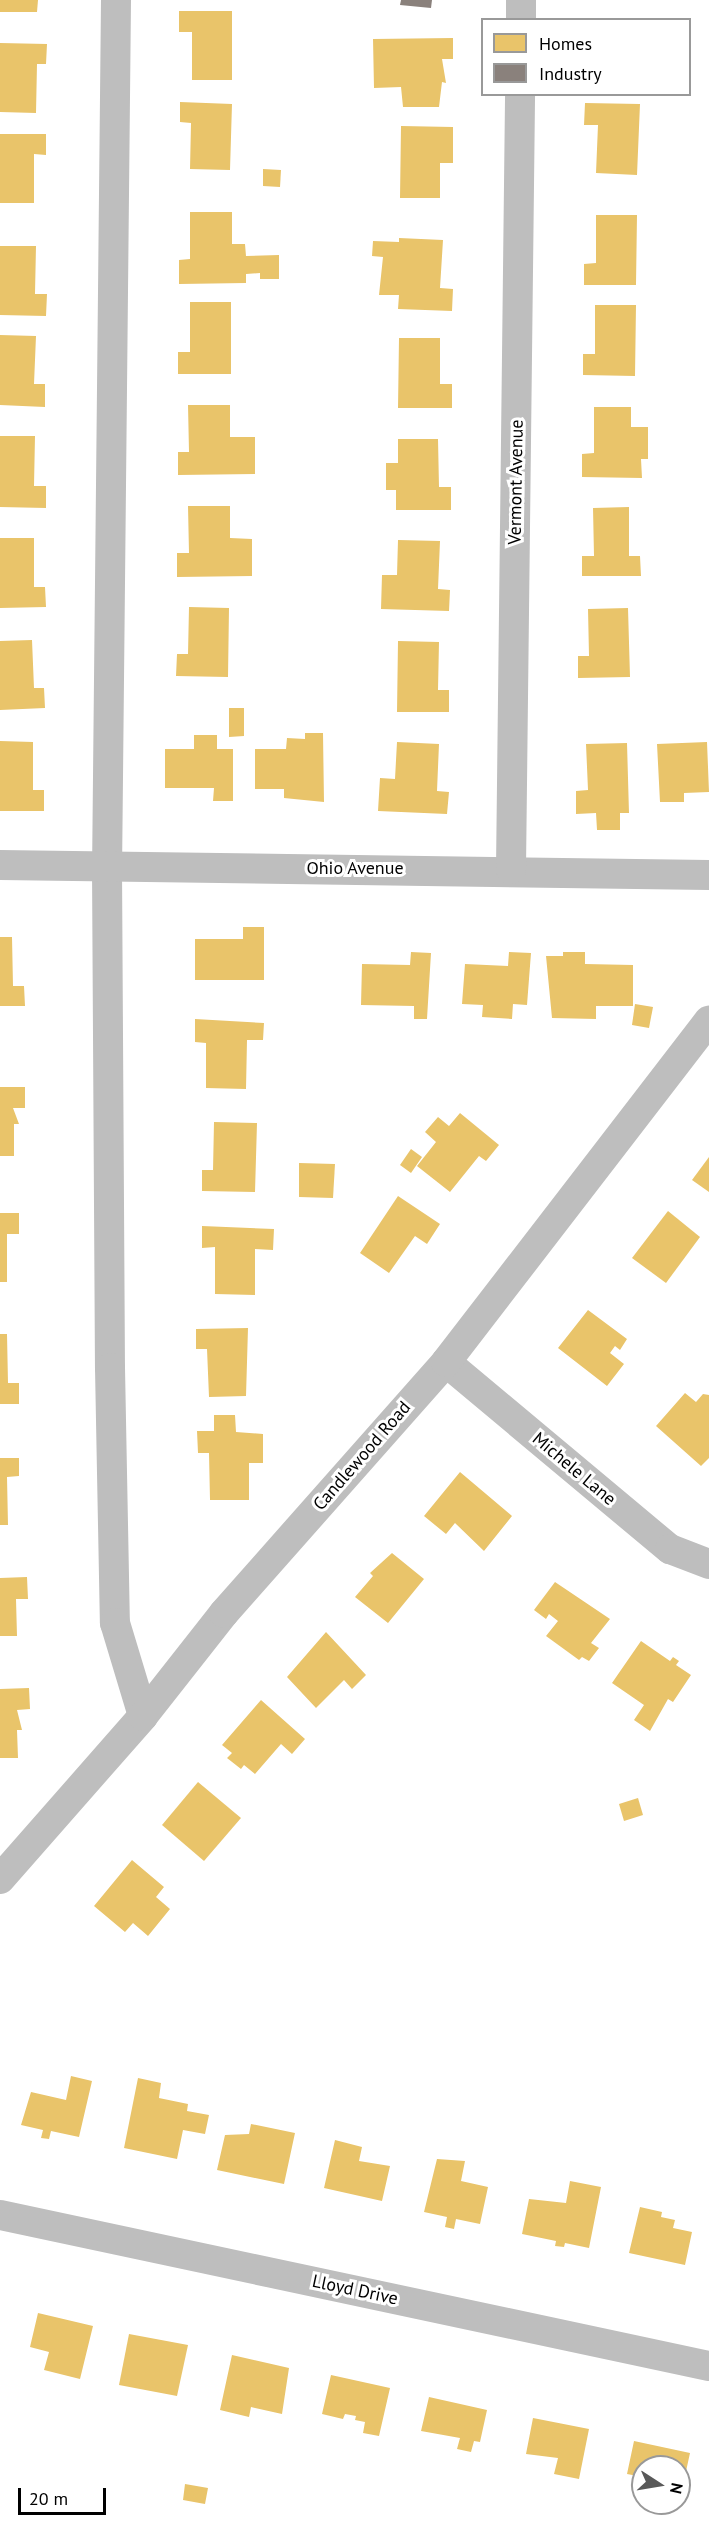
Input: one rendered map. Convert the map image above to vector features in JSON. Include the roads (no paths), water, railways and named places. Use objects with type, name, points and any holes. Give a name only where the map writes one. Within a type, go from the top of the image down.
[{"type":"street","points":[[116,0],[107,867],[115,1623],[143,1716]]},
{"type":"street","points":[[521,0],[521,18]]},
{"type":"street","name":"Vermont Avenue","points":[[511,869],[520,96]]},
{"type":"street","name":"Ohio Avenue","points":[[0,865],[511,869],[709,875]]},
{"type":"street","name":"Candlewood Road","points":[[0,1879],[143,1716],[224,1613],[446,1362],[709,1021]]},
{"type":"street","name":"Michele Lane","points":[[446,1362],[670,1549],[709,1564]]},
{"type":"street","name":"Lloyd Drive","points":[[0,2215],[709,2366]]}]
